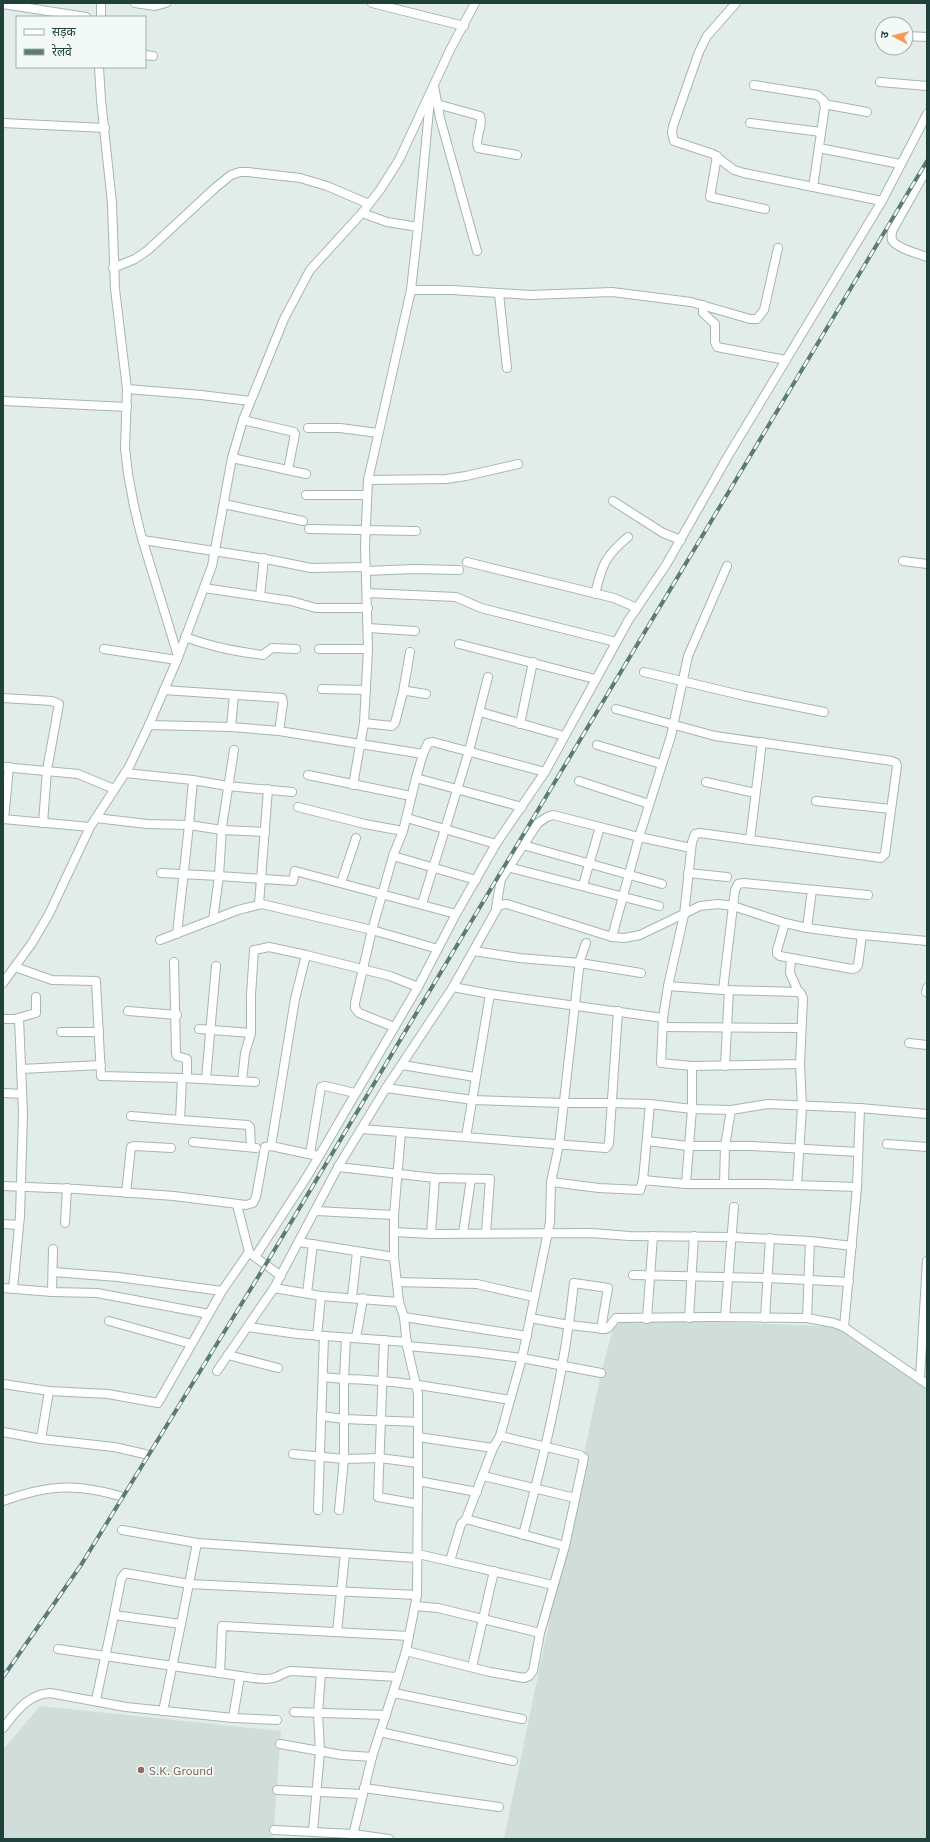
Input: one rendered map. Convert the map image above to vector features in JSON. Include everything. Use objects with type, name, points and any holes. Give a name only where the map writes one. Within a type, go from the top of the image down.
[{"type":"street","points":[[101,3],[102,16]]},
{"type":"street","points":[[134,3],[156,6],[166,3]]},
{"type":"street","points":[[372,3],[464,26]]},
{"type":"street","points":[[3,983],[32,943],[49,914],[90,827],[125,773],[149,725],[164,690],[204,588],[215,551],[232,458],[243,420],[284,319],[300,287],[322,255],[362,213],[399,160],[475,3]]},
{"type":"street","points":[[736,3],[707,36],[677,114],[672,133],[674,141],[678,144],[718,156],[734,170],[882,201]]},
{"type":"street","points":[[3,4],[80,16]]},
{"type":"street","points":[[914,36],[927,37]]},
{"type":"street","points":[[100,68],[101,100],[112,203],[113,268],[124,374],[127,389],[125,448],[134,506],[177,658]]},
{"type":"street","points":[[880,82],[927,86]]},
{"type":"street","points":[[754,85],[817,95],[821,98],[824,104],[813,187]]},
{"type":"street","points":[[434,86],[437,104],[477,251]]},
{"type":"street","points":[[353,785],[364,723],[368,649],[368,608],[365,569],[366,495],[378,434],[411,290],[430,94]]},
{"type":"street","points":[[437,104],[480,116],[482,121],[476,144],[478,148],[517,155]]},
{"type":"street","points":[[824,104],[867,112]]},
{"type":"street","points":[[3,1384],[49,1391],[108,1394],[158,1403],[222,1291],[283,1215],[314,1155],[355,1093],[418,987],[456,914],[496,844],[545,772],[616,642],[666,565],[728,456],[882,201],[927,114]]},
{"type":"street","points":[[3,123],[105,128]]},
{"type":"street","points":[[750,123],[821,132]]},
{"type":"street","points":[[819,148],[900,164]]},
{"type":"street","points":[[718,156],[710,197],[765,209]]},
{"type":"street","points":[[927,169],[892,231],[892,237],[893,241],[898,246],[927,257]]},
{"type":"street","points":[[113,268],[135,259],[148,250],[215,188],[231,175],[240,172],[300,178],[327,186],[369,204]]},
{"type":"street","points":[[362,213],[387,222],[418,227]]},
{"type":"street","points":[[411,290],[459,290],[530,295],[612,292],[703,305],[757,320],[764,310],[778,248]]},
{"type":"street","points":[[499,294],[507,368]]},
{"type":"street","points":[[703,305],[703,313],[715,324],[716,332],[714,342],[717,347],[786,360]]},
{"type":"street","points":[[127,389],[201,394],[250,401]]},
{"type":"street","points":[[3,401],[127,407]]},
{"type":"street","points":[[243,420],[294,432],[288,470]]},
{"type":"street","points":[[308,428],[340,428],[378,434]]},
{"type":"street","points":[[232,458],[306,474]]},
{"type":"street","points":[[368,480],[446,479],[518,464]]},
{"type":"street","points":[[306,495],[366,495]]},
{"type":"street","points":[[613,500],[663,533],[681,540]]},
{"type":"street","points":[[224,504],[303,521]]},
{"type":"street","points":[[309,529],[416,531]]},
{"type":"street","points":[[595,594],[600,572],[606,558],[614,548],[628,537]]},
{"type":"street","points":[[143,540],[264,558],[311,568],[459,570]]},
{"type":"street","points":[[260,596],[264,558]]},
{"type":"street","points":[[903,561],[927,564]]},
{"type":"street","points":[[467,562],[614,598],[637,608]]},
{"type":"street","points":[[612,937],[639,837],[673,726],[682,681],[697,634],[727,566]]},
{"type":"street","points":[[204,588],[291,601],[316,608],[368,608]]},
{"type":"street","points":[[367,593],[456,597],[481,608],[616,642]]},
{"type":"street","points":[[368,628],[415,631]]},
{"type":"street","points":[[185,637],[210,646],[235,652],[263,655],[272,648],[296,650]]},
{"type":"street","points":[[459,644],[595,679]]},
{"type":"street","points":[[319,648],[368,649]]},
{"type":"street","points":[[104,649],[177,658]]},
{"type":"street","points":[[364,723],[392,726],[395,724],[403,692],[410,652]]},
{"type":"street","points":[[520,724],[533,662]]},
{"type":"street","points":[[644,672],[824,712]]},
{"type":"street","points":[[422,904],[469,751],[488,677]]},
{"type":"street","points":[[322,689],[366,690]]},
{"type":"street","points":[[164,690],[282,698],[283,703],[279,731]]},
{"type":"street","points":[[403,692],[407,691],[426,694]]},
{"type":"street","points":[[231,727],[234,695]]},
{"type":"street","points":[[3,698],[52,701],[59,704],[47,770],[42,823]]},
{"type":"street","points":[[616,708],[702,734],[892,761],[896,763],[897,766],[885,854],[880,858],[700,833],[693,837],[684,915],[668,986],[663,1018],[660,1063],[692,1066],[800,1064]]},
{"type":"street","points":[[480,712],[564,736]]},
{"type":"street","points":[[149,725],[231,727],[279,731],[423,754]]},
{"type":"street","points":[[394,1027],[357,1011],[355,1003],[362,969],[382,894],[393,856],[403,831],[416,778],[428,743],[430,742],[469,751],[545,772]]},
{"type":"street","points":[[750,840],[762,742]]},
{"type":"street","points":[[597,745],[661,764]]},
{"type":"street","points":[[213,920],[219,876],[222,830],[234,750]]},
{"type":"street","points":[[90,827],[4,819],[6,767],[47,770],[83,775],[114,789]]},
{"type":"street","points":[[125,773],[192,780],[228,786],[292,792]]},
{"type":"street","points":[[308,775],[411,796]]},
{"type":"street","points":[[416,778],[522,807]]},
{"type":"street","points":[[177,934],[189,825],[192,780]]},
{"type":"street","points":[[579,781],[649,804]]},
{"type":"street","points":[[706,782],[755,793]]},
{"type":"street","points":[[258,904],[268,789]]},
{"type":"street","points":[[816,801],[891,809]]},
{"type":"street","points":[[298,807],[365,824],[403,831]]},
{"type":"street","points":[[217,1371],[274,1288],[338,1167],[386,1088],[453,987],[474,951],[496,908],[501,879],[538,823],[547,817],[558,816],[639,837],[691,848]]},
{"type":"street","points":[[96,818],[147,824],[189,825],[222,830],[265,832]]},
{"type":"street","points":[[406,818],[496,844]]},
{"type":"street","points":[[583,886],[600,827]]},
{"type":"street","points":[[341,883],[356,838]]},
{"type":"street","points":[[523,845],[662,884]]},
{"type":"street","points":[[393,856],[476,880]]},
{"type":"street","points":[[508,867],[659,906]]},
{"type":"street","points":[[161,874],[293,881],[294,871],[456,914]]},
{"type":"street","points":[[688,873],[727,877]]},
{"type":"street","points":[[725,1066],[727,1027],[726,990],[732,906],[735,890],[738,884],[744,883],[868,895]]},
{"type":"street","points":[[807,928],[812,890]]},
{"type":"street","points":[[160,940],[258,904],[262,904],[372,930],[438,949]]},
{"type":"street","points":[[496,908],[502,904],[507,904],[612,937],[624,938],[640,935],[700,906],[708,904],[732,906],[785,923],[807,928],[927,941]]},
{"type":"street","points":[[785,923],[777,954],[791,959],[852,969],[856,968],[858,965],[862,935]]},
{"type":"street","points":[[450,1561],[461,1524],[466,1519],[493,1448],[500,1436],[527,1336],[550,1222],[551,1182],[559,1145],[562,1103],[580,963],[586,943]]},
{"type":"street","points":[[242,1081],[245,1053],[251,1032],[251,995],[254,950],[269,947],[306,955],[390,976],[418,987]]},
{"type":"street","points":[[474,951],[519,958],[580,963],[641,974]]},
{"type":"street","points":[[3,1186],[67,1188],[174,1196],[237,1205],[249,1205],[253,1203],[256,1197],[267,1147],[295,999],[306,955]]},
{"type":"street","points":[[791,959],[790,973],[798,991],[803,998],[800,1028],[802,1107],[797,1185]]},
{"type":"street","points":[[174,962],[177,1015],[176,1053],[177,1056],[187,1059],[180,1120]]},
{"type":"street","points":[[206,1079],[216,966]]},
{"type":"street","points":[[15,967],[52,980],[96,981],[101,1076],[185,1078],[255,1082]]},
{"type":"street","points":[[668,986],[726,990],[798,991]]},
{"type":"street","points":[[453,987],[490,994],[663,1018]]},
{"type":"street","points":[[466,1137],[490,994]]},
{"type":"street","points":[[3,1018],[19,1018],[36,1013],[36,997]]},
{"type":"street","points":[[128,1011],[177,1015]]},
{"type":"street","points":[[361,1129],[559,1145],[608,1147],[618,1011]]},
{"type":"street","points":[[14,1289],[21,1186],[22,1094],[19,1018]]},
{"type":"street","points":[[663,1027],[800,1028]]},
{"type":"street","points":[[199,1029],[251,1032]]},
{"type":"street","points":[[61,1032],[99,1032]]},
{"type":"street","points":[[909,1043],[927,1044]]},
{"type":"street","points":[[21,1069],[100,1065]]},
{"type":"street","points":[[402,1065],[475,1077]]},
{"type":"street","points":[[686,1184],[692,1109],[692,1066]]},
{"type":"street","points":[[314,1155],[321,1088],[325,1086],[355,1093]]},
{"type":"street","points":[[386,1088],[473,1100],[650,1104],[692,1109],[731,1110],[768,1104],[802,1107],[860,1108],[927,1114]]},
{"type":"street","points":[[3,1093],[22,1094]]},
{"type":"street","points":[[551,1182],[599,1188],[640,1190],[643,1180],[650,1104]]},
{"type":"street","points":[[844,1327],[857,1187],[860,1108]]},
{"type":"street","points":[[724,1184],[726,1146],[731,1110]]},
{"type":"street","points":[[131,1116],[248,1125],[250,1127],[251,1147]]},
{"type":"street","points":[[353,1836],[372,1756],[394,1693],[406,1651],[417,1595],[418,1394],[407,1344],[404,1317],[399,1302],[398,1282],[394,1257],[394,1215],[401,1132]]},
{"type":"street","points":[[647,1141],[688,1146],[752,1146],[858,1152]]},
{"type":"street","points":[[193,1142],[267,1147],[314,1155]]},
{"type":"street","points":[[888,1144],[927,1147]]},
{"type":"street","points":[[126,1193],[132,1147],[171,1148]]},
{"type":"street","points":[[338,1167],[435,1178],[490,1180],[486,1233]]},
{"type":"street","points":[[431,1234],[435,1178]]},
{"type":"street","points":[[463,1233],[471,1179]]},
{"type":"street","points":[[643,1180],[686,1184],[857,1187]]},
{"type":"street","points":[[65,1223],[67,1188]]},
{"type":"street","points":[[237,1205],[252,1254],[281,1276]]},
{"type":"street","points":[[725,1317],[734,1207]]},
{"type":"street","points":[[316,1211],[394,1215]]},
{"type":"street","points":[[3,1224],[19,1225]]},
{"type":"street","points":[[394,1232],[431,1234],[591,1233],[653,1236],[770,1238],[852,1246]]},
{"type":"street","points":[[647,1319],[653,1236]]},
{"type":"street","points":[[689,1318],[694,1236]]},
{"type":"street","points":[[765,1318],[770,1238]]},
{"type":"street","points":[[807,1318],[810,1241]]},
{"type":"street","points":[[299,1242],[394,1257]]},
{"type":"street","points":[[307,1293],[313,1244]]},
{"type":"street","points":[[52,1292],[53,1249]]},
{"type":"street","points":[[352,1297],[357,1252]]},
{"type":"street","points":[[920,1378],[927,1261]]},
{"type":"street","points":[[53,1272],[118,1277],[222,1291]]},
{"type":"street","points":[[633,1275],[768,1278],[849,1282]]},
{"type":"street","points":[[398,1282],[476,1284],[534,1297]]},
{"type":"street","points":[[523,1535],[563,1366],[574,1283],[608,1288],[601,1329]]},
{"type":"street","points":[[3,1288],[52,1292],[97,1293],[209,1314]]},
{"type":"street","points":[[274,1288],[321,1296],[352,1297],[399,1302]]},
{"type":"street","points":[[318,1510],[323,1377],[320,1336],[321,1296]]},
{"type":"street","points":[[356,1338],[363,1298]]},
{"type":"street","points":[[404,1317],[527,1336]]},
{"type":"street","points":[[530,1318],[601,1329],[608,1328],[616,1318],[807,1318],[834,1323],[844,1327],[927,1384]]},
{"type":"street","points":[[109,1321],[191,1344]]},
{"type":"street","points":[[248,1327],[320,1336],[384,1340],[522,1358],[601,1373]]},
{"type":"street","points":[[339,1510],[344,1459],[344,1379],[346,1338]]},
{"type":"street","points":[[384,1340],[378,1497],[418,1504]]},
{"type":"street","points":[[228,1355],[278,1368]]},
{"type":"street","points":[[323,1377],[382,1380],[416,1384],[510,1400]]},
{"type":"street","points":[[41,1438],[49,1391]]},
{"type":"street","points":[[321,1416],[344,1419],[418,1422]]},
{"type":"street","points":[[3,1432],[114,1447],[145,1454]]},
{"type":"street","points":[[406,1651],[524,1678],[529,1676],[533,1671],[540,1633],[565,1546],[584,1456],[500,1436]]},
{"type":"street","points":[[418,1437],[493,1448]]},
{"type":"street","points":[[293,1454],[344,1459],[380,1458],[418,1463]]},
{"type":"street","points":[[483,1476],[575,1498]]},
{"type":"street","points":[[418,1481],[477,1492]]},
{"type":"street","points":[[3,1500],[34,1491],[78,1487],[98,1490],[120,1496]]},
{"type":"street","points":[[466,1519],[565,1546]]},
{"type":"street","points":[[122,1530],[197,1543],[345,1553],[418,1556],[450,1561],[553,1585]]},
{"type":"street","points":[[163,1711],[174,1667],[197,1543]]},
{"type":"street","points":[[337,1632],[345,1553]]},
{"type":"street","points":[[472,1667],[494,1571]]},
{"type":"street","points":[[96,1700],[121,1578],[125,1573],[189,1584],[417,1595]]},
{"type":"street","points":[[415,1606],[438,1608],[540,1633]]},
{"type":"street","points":[[114,1615],[181,1624]]},
{"type":"street","points":[[220,1673],[222,1626],[409,1636]]},
{"type":"street","points":[[58,1649],[174,1667],[267,1679],[274,1678],[283,1672],[291,1671],[398,1677]]},
{"type":"street","points":[[313,1831],[320,1752],[318,1713],[321,1673]]},
{"type":"street","points":[[233,1718],[240,1676]]},
{"type":"street","points":[[3,1728],[26,1701],[41,1694],[50,1693],[96,1700],[126,1707],[233,1718],[277,1720]]},
{"type":"street","points":[[394,1693],[522,1719]]},
{"type":"street","points":[[294,1712],[386,1715]]},
{"type":"street","points":[[380,1732],[513,1761]]},
{"type":"street","points":[[280,1744],[320,1752],[372,1756]]},
{"type":"street","points":[[277,1790],[316,1792],[363,1791],[499,1807]]},
{"type":"street","points":[[274,1830],[313,1831],[389,1839]]},
{"type":"shaded area","points":[[616,1318],[844,1327],[927,1386],[927,1839],[504,1839],[601,1373]]},
{"type":"shaded area","name":"S.K. Ground","points":[[40,1706],[281,1731],[273,1839],[3,1839],[3,1750]]},
{"type":"railway","points":[[3,1677],[81,1565],[266,1264],[927,161]]},
{"type":"place","name":"S.K. Ground","points":[[141,1770]]}]
